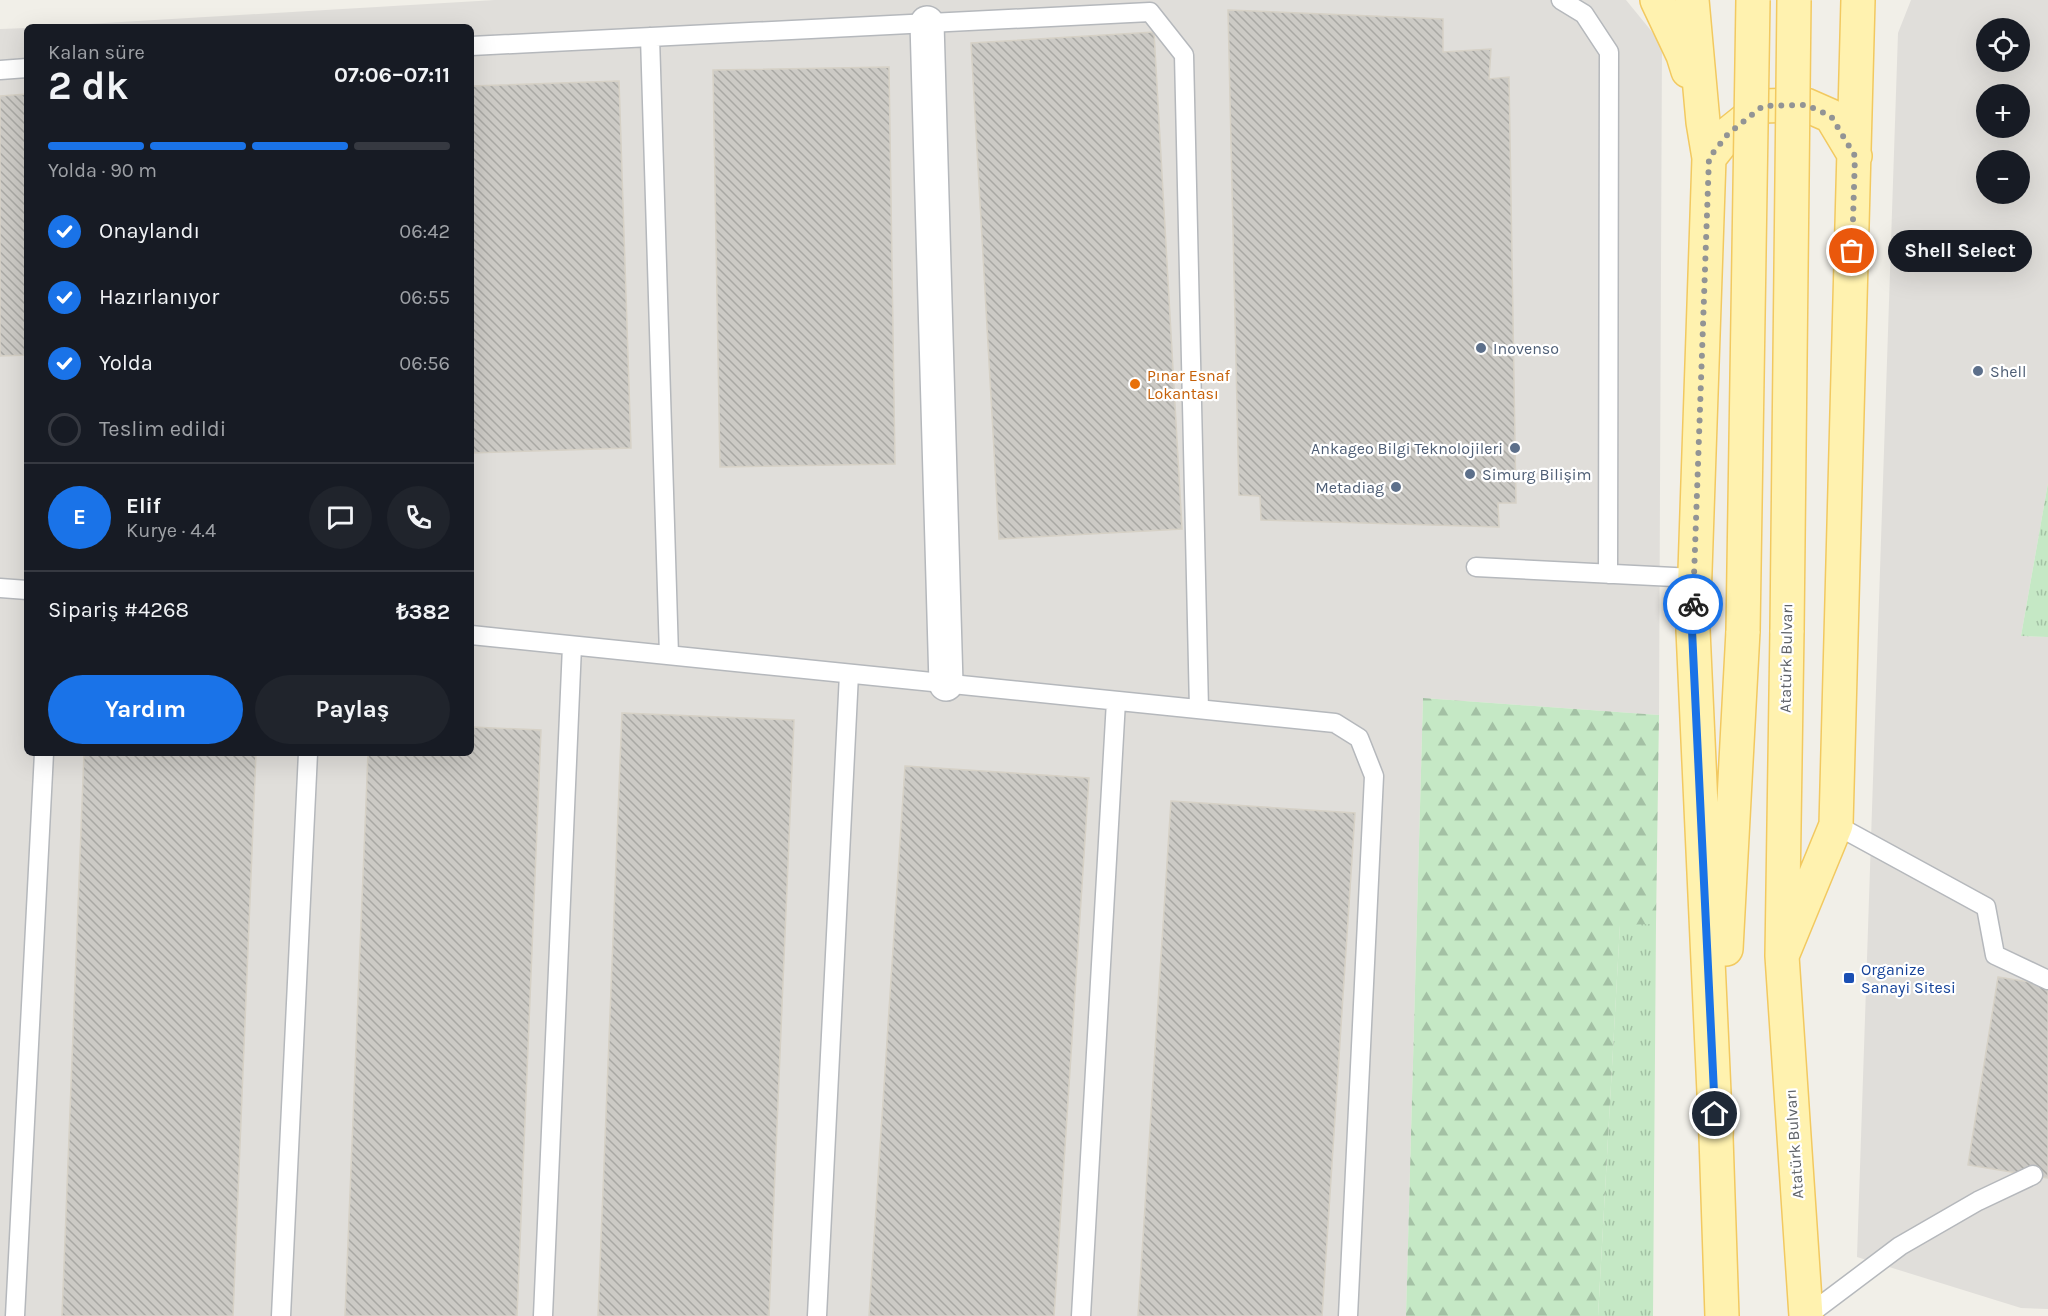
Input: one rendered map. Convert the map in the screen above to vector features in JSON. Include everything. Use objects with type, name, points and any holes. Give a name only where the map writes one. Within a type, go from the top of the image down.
[{"type":"main road","points":[[1657,0],[1683,55],[1703,122]]},
{"type":"main road","points":[[1692,0],[1703,122],[1709,158],[1692,630],[1716,1137],[1722,1316]]},
{"type":"main road","points":[[1716,1137],[1743,631],[1753,0]]},
{"type":"main road","name":"Atatürk Bulvarı","points":[[1794,0],[1782,956],[1806,1316]]},
{"type":"main road","points":[[1782,956],[1836,825],[1858,0]]},
{"type":"main road","points":[[1709,158],[1728,134],[1763,106],[1806,105],[1831,116],[1855,156]]},
{"type":"main road","points":[[1711,1316],[1721,1276]]},
{"type":"street","points":[[927,23],[946,684]]},
{"type":"lane","points":[[1561,0],[1584,14],[1609,52],[1608,574]]},
{"type":"lane","points":[[474,46],[1150,12],[1184,55],[1199,709]]},
{"type":"lane","points":[[650,37],[669,656]]},
{"type":"lane","points":[[0,70],[24,68]]},
{"type":"lane","points":[[1476,567],[1694,578]]},
{"type":"lane","points":[[0,588],[24,590]]},
{"type":"lane","points":[[474,635],[1335,723],[1359,738],[1374,776],[1348,1316]]},
{"type":"lane","points":[[543,1316],[572,646]]},
{"type":"lane","points":[[817,1316],[849,674]]},
{"type":"lane","points":[[1081,1316],[1116,701]]},
{"type":"lane","points":[[15,1316],[44,756]]},
{"type":"lane","points":[[280,1316],[308,756]]},
{"type":"lane","points":[[1836,825],[1986,907],[1995,955],[2048,980]]},
{"type":"lane","points":[[1806,1316],[1900,1246],[1978,1201],[2033,1176]]},
{"type":"shaded area","points":[[495,0],[1626,0],[1662,44],[1659,715],[1423,698],[1406,1316],[0,1316],[0,29],[24,28],[24,756],[474,756],[474,24],[88,24]]},
{"type":"shaded area","points":[[1911,0],[2048,0],[2048,483],[2021,636],[2048,637],[2048,1309],[2021,1308],[1857,1257],[1898,33]]},
{"type":"green space","points":[[2048,483],[2048,637],[2021,636]]},
{"type":"green space","points":[[1423,698],[1659,715],[1656,924],[1620,925],[1598,1316],[1406,1316]]},
{"type":"green space","points":[[1620,924],[1656,924],[1653,1316],[1598,1316]]},
{"type":"building","points":[[1228,10],[1443,19],[1443,52],[1491,49],[1489,79],[1509,77],[1516,503],[1498,503],[1499,527],[1261,520],[1260,496],[1239,495]]},
{"type":"building","points":[[1154,32],[1182,529],[999,539],[971,43]]},
{"type":"building","points":[[889,67],[895,464],[720,467],[713,70]]},
{"type":"building","points":[[619,81],[631,448],[474,453],[474,86]]},
{"type":"building","points":[[24,94],[24,355],[0,356],[0,96]]},
{"type":"building","points":[[622,713],[794,720],[769,1316],[598,1316]]},
{"type":"building","points":[[474,727],[541,730],[517,1316],[345,1316],[368,756],[474,756]]},
{"type":"building","points":[[84,756],[256,756],[233,1316],[62,1316]]},
{"type":"building","points":[[905,766],[1089,778],[1054,1316],[869,1316]]},
{"type":"building","points":[[1171,801],[1355,813],[1322,1316],[1138,1316]]},
{"type":"building","points":[[1998,977],[2048,985],[2048,1178],[1968,1165]]},
{"type":"way so far","points":[[1693,604],[1709,158],[1728,134],[1763,106],[1806,105],[1831,116],[1855,156],[1852,251]]},
{"type":"place","name":"Shell Select","points":[[1852,251]]},
{"type":"place","name":"Inovenso","points":[[1481,348]]},
{"type":"place","name":"Shell","points":[[1978,371]]},
{"type":"place","name":"Pınar Esnaf Lokantası","points":[[1135,384]]},
{"type":"place","name":"Ankageo Bilgi Teknolojileri","points":[[1515,448]]},
{"type":"place","name":"Simurg Bilişim","points":[[1470,474]]},
{"type":"place","name":"Metadiag","points":[[1396,487]]},
{"type":"place","name":"Organize Sanayi Sitesi","points":[[1849,978]]},
{"type":"route","points":[[1693,604],[1692,630],[1715,1114]]}]
